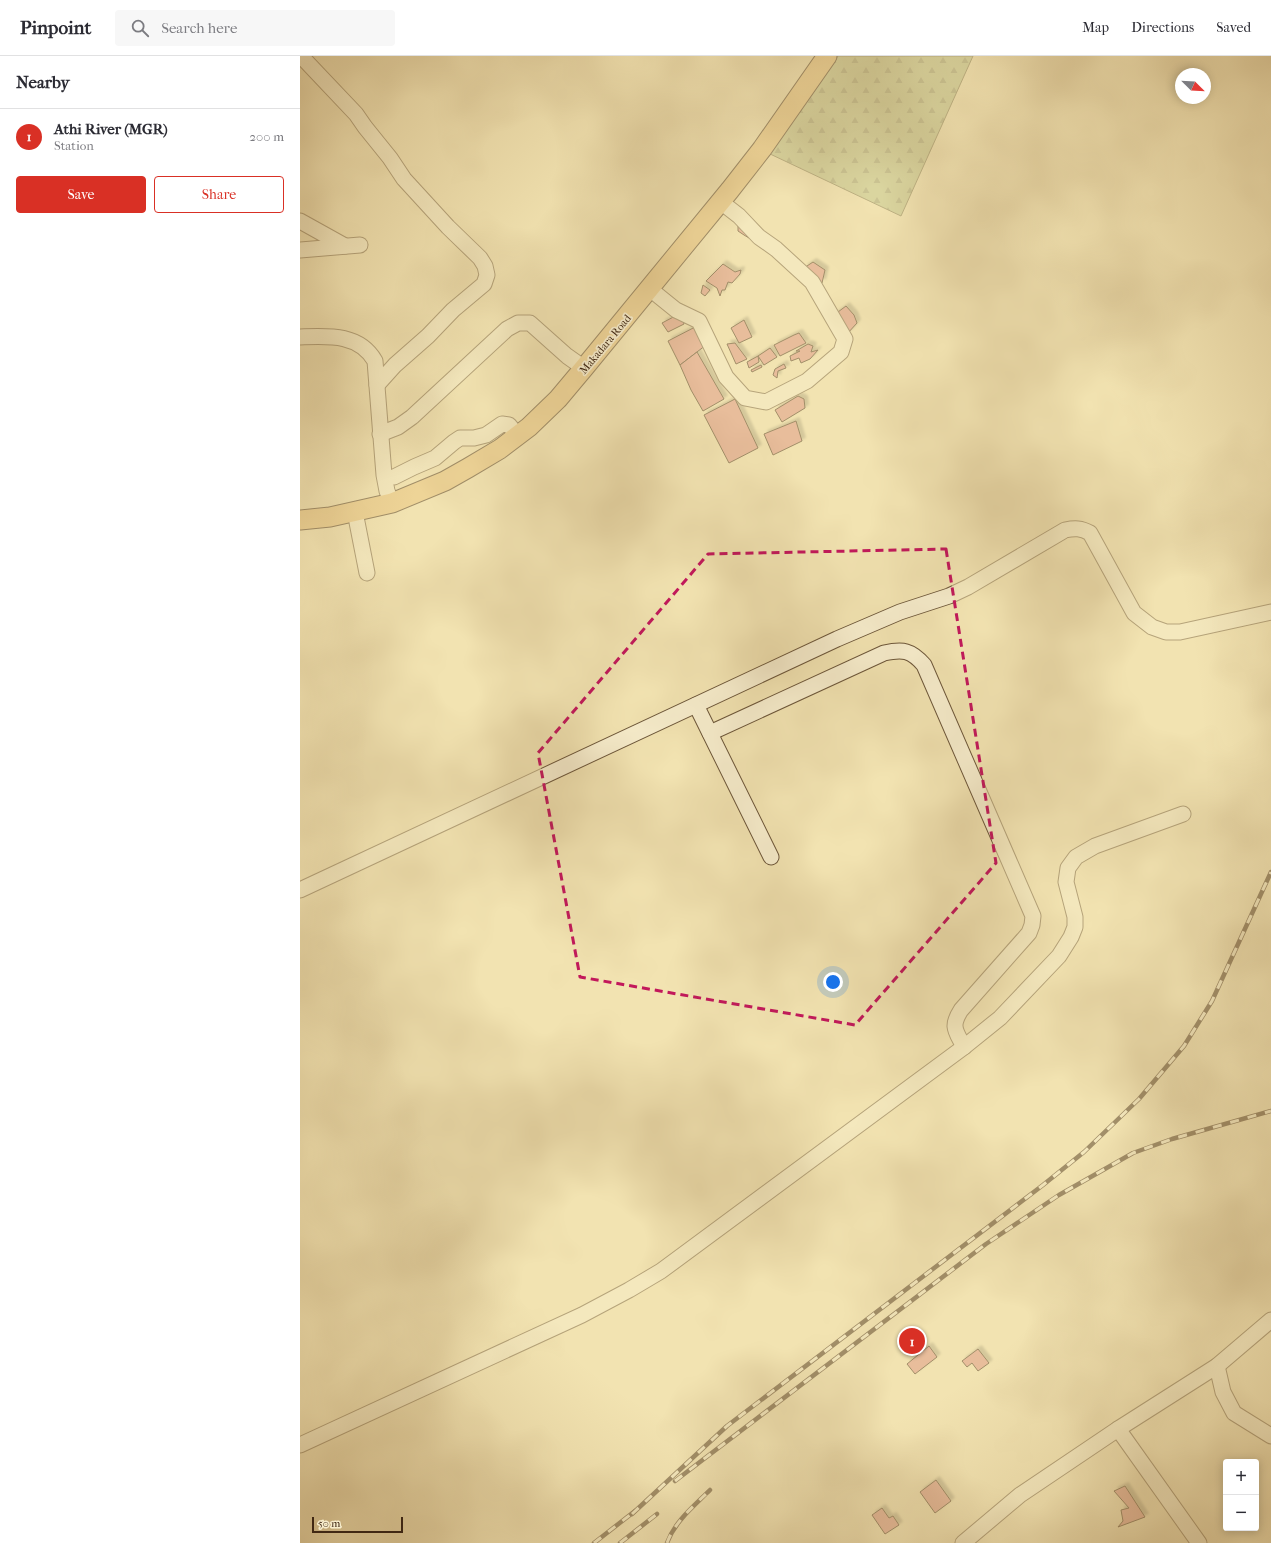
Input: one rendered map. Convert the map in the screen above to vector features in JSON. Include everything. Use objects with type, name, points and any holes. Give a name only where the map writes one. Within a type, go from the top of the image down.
[{"type":"main road","name":"Makadara Road","points":[[300,520],[330,517],[392,503],[445,480],[490,455],[518,436],[544,413],[584,368],[721,202],[762,149],[827,56]]},
{"type":"street","points":[[301,56],[356,114],[390,158],[404,179],[448,227],[480,258],[488,275],[484,284],[453,310],[428,336],[395,365],[377,385]]},
{"type":"street","points":[[650,288],[676,310],[699,320],[726,377],[745,398],[766,402],[807,381],[841,352],[845,340],[812,282],[776,249],[758,237],[739,216],[721,202]]},
{"type":"street","points":[[300,221],[345,246]]},
{"type":"street","points":[[300,250],[360,245]]},
{"type":"street","points":[[380,434],[398,427],[412,418],[507,329],[518,323],[526,322],[534,326],[584,368]]},
{"type":"street","points":[[300,337],[345,338],[367,350],[375,361],[384,475],[387,491],[392,503]]},
{"type":"street","points":[[394,477],[435,458],[460,438],[474,438],[486,435],[502,424],[508,425],[518,436]]},
{"type":"street","points":[[355,512],[368,573]]},
{"type":"street","points":[[300,890],[878,620],[949,596],[968,587],[1065,530],[1074,528],[1082,529],[1090,533],[1134,614],[1152,627],[1166,632],[1180,632],[1271,612]]},
{"type":"street","points":[[710,733],[884,653],[898,650],[909,652],[917,657],[924,665],[1032,916],[1032,925],[1029,933],[961,1010],[955,1019],[954,1029],[964,1047]]},
{"type":"street","points":[[696,705],[771,857]]},
{"type":"street","points":[[300,1445],[582,1315],[630,1290],[661,1271],[964,1047],[1000,1018],[1059,956],[1071,937],[1075,926],[1075,916],[1066,882],[1068,868],[1076,857],[1095,846],[1183,814]]},
{"type":"street","points":[[963,1543],[1020,1495],[1118,1429],[1217,1366],[1271,1320]]},
{"type":"street","points":[[1217,1366],[1223,1392],[1234,1412],[1271,1436]]},
{"type":"street","points":[[1118,1429],[1199,1543]]},
{"type":"highlighted area","points":[[946,549],[996,863],[855,1025],[580,977],[538,753],[708,554]]},
{"type":"green space","points":[[838,56],[973,56],[901,216],[768,153],[808,100]]},
{"type":"building","points":[[738,226],[743,226],[752,233],[749,238],[738,231]]},
{"type":"building","points":[[813,262],[825,270],[822,283],[804,268]]},
{"type":"building","points":[[723,264],[735,272],[741,270],[740,274],[732,283],[728,282],[725,290],[722,290],[720,296],[717,288],[706,281]]},
{"type":"building","points":[[703,285],[710,290],[705,296],[701,293]]},
{"type":"building","points":[[846,306],[854,315],[857,323],[847,334],[834,315]]},
{"type":"building","points":[[681,313],[684,324],[668,332],[662,323]]},
{"type":"building","points":[[744,320],[752,337],[739,343],[731,328]]},
{"type":"building","points":[[699,325],[706,345],[680,365],[668,341]]},
{"type":"building","points":[[799,333],[806,343],[780,356],[774,345]]},
{"type":"building","points":[[735,343],[747,359],[736,364],[727,344]]},
{"type":"building","points":[[808,344],[813,346],[811,352],[818,350],[810,359],[801,363],[799,358],[791,361],[790,356],[800,351],[796,351]]},
{"type":"building","points":[[770,348],[777,357],[764,365],[758,356]]},
{"type":"building","points":[[697,352],[724,399],[703,411],[691,390],[680,365]]},
{"type":"building","points":[[758,356],[759,362],[749,368],[747,362]]},
{"type":"building","points":[[784,364],[786,368],[778,371],[777,378],[773,375],[775,369]]},
{"type":"building","points":[[761,365],[762,367],[752,372],[751,370]]},
{"type":"building","points":[[798,396],[804,399],[805,408],[782,422],[775,410]]},
{"type":"building","points":[[735,399],[758,448],[729,463],[704,415]]},
{"type":"building","points":[[796,421],[802,441],[773,455],[764,434]]},
{"type":"building","points":[[929,1346],[937,1357],[915,1374],[907,1364]]},
{"type":"building","points":[[978,1349],[989,1363],[978,1371],[972,1363],[967,1367],[962,1361]]},
{"type":"building","points":[[936,1480],[951,1501],[935,1513],[920,1492]]},
{"type":"building","points":[[1125,1486],[1145,1517],[1118,1527],[1123,1521],[1121,1510],[1129,1508],[1114,1491]]},
{"type":"building","points":[[882,1508],[889,1518],[893,1516],[899,1525],[885,1534],[872,1515]]},
{"type":"railway","points":[[632,1514],[727,1426],[1043,1185],[1084,1152],[1139,1099],[1184,1046],[1212,1001],[1271,872]]},
{"type":"railway","points":[[675,1481],[986,1244],[1059,1195],[1133,1153],[1172,1139],[1271,1111]]},
{"type":"railway","points":[[667,1543],[670,1535],[680,1521],[710,1490]]},
{"type":"railway","points":[[594,1543],[635,1511]]},
{"type":"railway","points":[[620,1543],[657,1514]]},
{"type":"place","name":"Athi River (MGR)","points":[[912,1341]]}]
